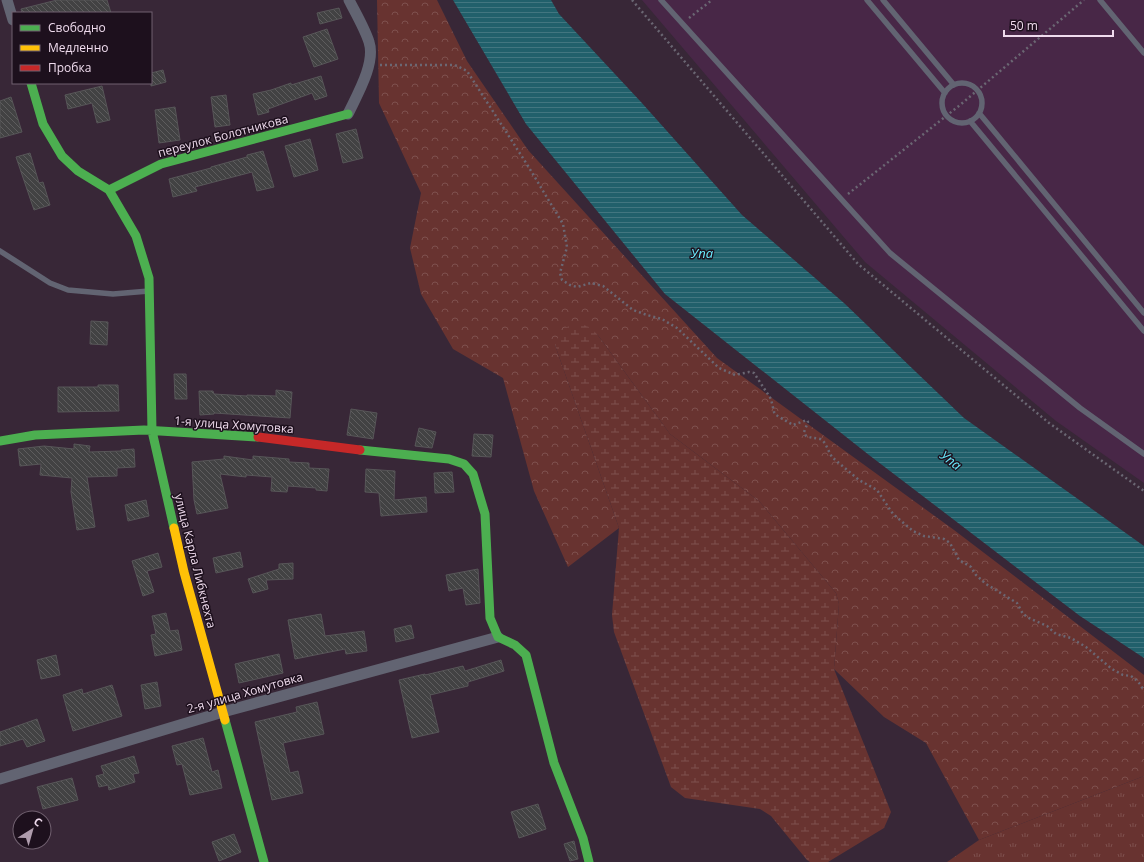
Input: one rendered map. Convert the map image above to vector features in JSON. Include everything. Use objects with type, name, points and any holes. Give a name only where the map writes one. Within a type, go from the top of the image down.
[{"type":"street","points":[[7,0],[12,17]]},
{"type":"street","points":[[348,114],[370,65],[370,42],[349,0]]},
{"type":"street","points":[[31,84],[43,124],[62,156],[78,171],[109,190]]},
{"type":"street","name":"переулок Болотникова","points":[[109,190],[161,164],[348,114]]},
{"type":"street","name":"улица Карла Либкнехта","points":[[109,190],[136,236],[149,278],[152,430],[184,572],[264,862]]},
{"type":"street","name":"1-я улица Хомутовка","points":[[0,441],[35,435],[152,430],[267,438],[388,454],[449,459],[464,464],[473,474],[484,514],[490,618],[498,637]]},
{"type":"street","points":[[498,637],[515,645],[526,655],[554,763],[583,838],[589,862]]},
{"type":"street","name":"2-я улица Хомутовка","points":[[0,780],[223,712],[498,637]]},
{"type":"lane","points":[[661,0],[890,253],[1080,408],[1144,454]]},
{"type":"lane","points":[[867,0],[945,93]]},
{"type":"lane","points":[[883,0],[954,85]]},
{"type":"lane","points":[[1100,0],[1144,53]]},
{"type":"lane","points":[[966,83],[978,90],[982,101],[979,113],[970,121],[958,122],[952,120],[947,115],[943,105],[945,93],[954,85],[966,83]]},
{"type":"lane","points":[[979,113],[1144,313]]},
{"type":"lane","points":[[970,121],[1144,331]]},
{"type":"lane","points":[[0,251],[50,283],[68,290],[113,294],[149,291]]},
{"type":"path","points":[[632,0],[858,264],[1049,423],[1144,491]]},
{"type":"path","points":[[682,23],[712,0]]},
{"type":"path","points":[[842,199],[978,90],[1084,0]]},
{"type":"path","points":[[370,65],[455,65],[467,71],[563,224],[567,252],[560,273],[562,280],[577,287],[591,282],[603,286],[633,310],[662,319],[677,328],[715,366],[736,375],[749,372],[754,373],[771,399],[776,415],[793,425],[807,420],[808,422],[804,432],[806,436],[822,440],[834,458],[859,480],[877,490],[893,514],[910,529],[924,536],[939,538],[947,541],[952,545],[959,560],[971,566],[976,575],[986,584],[1017,603],[1023,614],[1047,626],[1056,634],[1071,638],[1086,646],[1112,669],[1135,679],[1144,691]]},
{"type":"shaded area","points":[[642,0],[1144,0],[1144,483],[1056,421],[865,262]]},
{"type":"green space","points":[[377,0],[437,0],[467,61],[528,150],[717,358],[954,530],[1144,675],[1144,776],[979,840],[926,743],[884,717],[834,669],[839,604],[836,593],[759,501],[670,434],[597,334],[555,345],[619,528],[568,567],[534,491],[503,378],[453,349],[421,294],[410,248],[421,193],[379,103]]},
{"type":"green space","points":[[579,323],[589,327],[597,334],[670,434],[759,501],[836,593],[839,604],[834,669],[891,812],[884,828],[828,862],[810,862],[807,860],[771,816],[760,809],[685,798],[671,787],[614,632],[612,615],[619,528],[555,345],[558,336],[566,327]]},
{"type":"green space","points":[[1144,776],[1144,862],[947,862],[979,840]]},
{"type":"water","name":"Упа","points":[[453,0],[551,0],[559,14],[641,102],[742,215],[844,303],[964,418],[1144,546],[1144,658],[1080,616],[869,455],[665,294],[526,124]]},
{"type":"building","points":[[57,0],[107,0],[111,12],[22,12],[21,9]]},
{"type":"building","points":[[339,8],[342,18],[320,24],[317,13]]},
{"type":"building","points":[[327,29],[338,59],[314,67],[303,37]]},
{"type":"building","points":[[163,70],[166,82],[151,86],[152,73]]},
{"type":"building","points":[[321,76],[327,96],[315,100],[312,93],[268,109],[269,112],[258,115],[253,94]]},
{"type":"building","points":[[102,86],[110,120],[97,123],[92,103],[68,109],[65,95]]},
{"type":"building","points":[[226,95],[230,125],[215,127],[211,97]]},
{"type":"building","points":[[11,97],[22,132],[0,138],[0,101]]},
{"type":"building","points":[[175,107],[180,140],[159,143],[155,110]]},
{"type":"building","points":[[356,129],[363,158],[343,163],[336,134]]},
{"type":"building","points":[[310,139],[318,170],[294,177],[285,146]]},
{"type":"building","points":[[263,151],[274,187],[257,191],[252,172],[195,187],[197,191],[173,197],[169,179],[211,168]]},
{"type":"building","points":[[30,153],[39,183],[43,182],[50,205],[34,210],[16,157]]},
{"type":"building","points":[[91,321],[108,322],[107,345],[90,344]]},
{"type":"building","points":[[174,374],[186,374],[187,399],[175,399]]},
{"type":"building","points":[[98,385],[118,385],[119,411],[58,412],[58,387],[98,387]]},
{"type":"building","points":[[276,390],[292,392],[290,418],[214,413],[200,415],[199,391],[213,391],[214,394],[276,396]]},
{"type":"building","points":[[351,409],[377,413],[373,439],[347,435]]},
{"type":"building","points":[[419,428],[436,432],[432,448],[415,446]]},
{"type":"building","points":[[474,434],[493,435],[491,457],[472,456]]},
{"type":"building","points":[[74,444],[90,446],[89,452],[134,449],[135,467],[117,468],[117,476],[87,477],[95,527],[77,530],[71,492],[72,478],[40,475],[41,464],[20,466],[18,449],[44,446],[74,449]]},
{"type":"building","points":[[224,456],[253,460],[253,456],[289,459],[289,462],[309,463],[309,468],[329,469],[327,491],[316,490],[316,488],[288,486],[287,492],[271,491],[272,477],[246,475],[246,477],[220,474],[228,508],[197,514],[194,500],[192,462],[224,459]]},
{"type":"building","points":[[366,469],[395,471],[394,500],[426,497],[427,512],[381,516],[379,493],[365,492]]},
{"type":"building","points":[[452,472],[454,492],[435,493],[434,473]]},
{"type":"building","points":[[146,500],[149,516],[128,521],[125,505]]},
{"type":"building","points":[[240,552],[243,567],[216,573],[213,558]]},
{"type":"building","points":[[158,553],[162,567],[147,571],[154,592],[143,596],[132,561]]},
{"type":"building","points":[[293,563],[293,579],[266,580],[268,589],[253,593],[248,579],[279,569],[279,564]]},
{"type":"building","points":[[478,569],[480,603],[466,605],[463,588],[449,591],[446,575]]},
{"type":"building","points":[[166,613],[170,631],[178,630],[182,650],[155,656],[151,635],[156,634],[152,616]]},
{"type":"building","points":[[321,614],[325,636],[364,631],[367,651],[346,654],[345,649],[295,659],[288,620]]},
{"type":"building","points":[[411,625],[414,638],[396,642],[394,629]]},
{"type":"building","points":[[279,654],[283,673],[239,683],[235,664]]},
{"type":"building","points":[[56,655],[60,675],[41,679],[37,660]]},
{"type":"building","points":[[501,660],[504,671],[468,682],[468,686],[430,695],[439,732],[412,738],[399,680],[463,666],[465,671]]},
{"type":"building","points":[[157,682],[161,706],[145,709],[141,685]]},
{"type":"building","points":[[112,685],[122,716],[73,731],[63,695],[82,689],[83,694]]},
{"type":"building","points":[[317,702],[324,734],[283,743],[290,773],[298,771],[303,793],[272,800],[255,722],[297,712],[296,707]]},
{"type":"building","points":[[37,719],[45,741],[27,747],[23,739],[0,746],[0,732]]},
{"type":"building","points":[[203,738],[212,772],[218,770],[222,788],[190,795],[182,764],[177,765],[172,746]]},
{"type":"building","points":[[134,756],[139,773],[133,774],[135,782],[109,790],[108,785],[99,787],[96,776],[104,774],[101,766]]},
{"type":"building","points":[[72,778],[78,800],[43,809],[37,787]]},
{"type":"building","points":[[538,804],[546,829],[519,838],[511,812]]},
{"type":"building","points":[[234,834],[241,852],[219,861],[212,842]]},
{"type":"building","points":[[574,841],[578,859],[570,861],[564,844]]},
{"type":"traffic: fast","points":[[31,84],[43,124],[62,156],[78,171],[109,190],[136,236],[149,278],[152,431],[174,528]]},
{"type":"traffic: fast","points":[[109,190],[161,164],[348,114]]},
{"type":"traffic: fast","points":[[0,441],[35,435],[144,430],[258,437]]},
{"type":"traffic: fast","points":[[360,450],[449,459],[464,464],[473,474],[485,514],[490,618],[498,637],[515,645],[526,655],[554,763],[583,838],[589,862]]},
{"type":"traffic: fast","points":[[225,720],[264,862]]},
{"type":"traffic: slow","points":[[174,528],[184,572],[225,720]]},
{"type":"traffic: jam","points":[[258,437],[360,450]]}]
